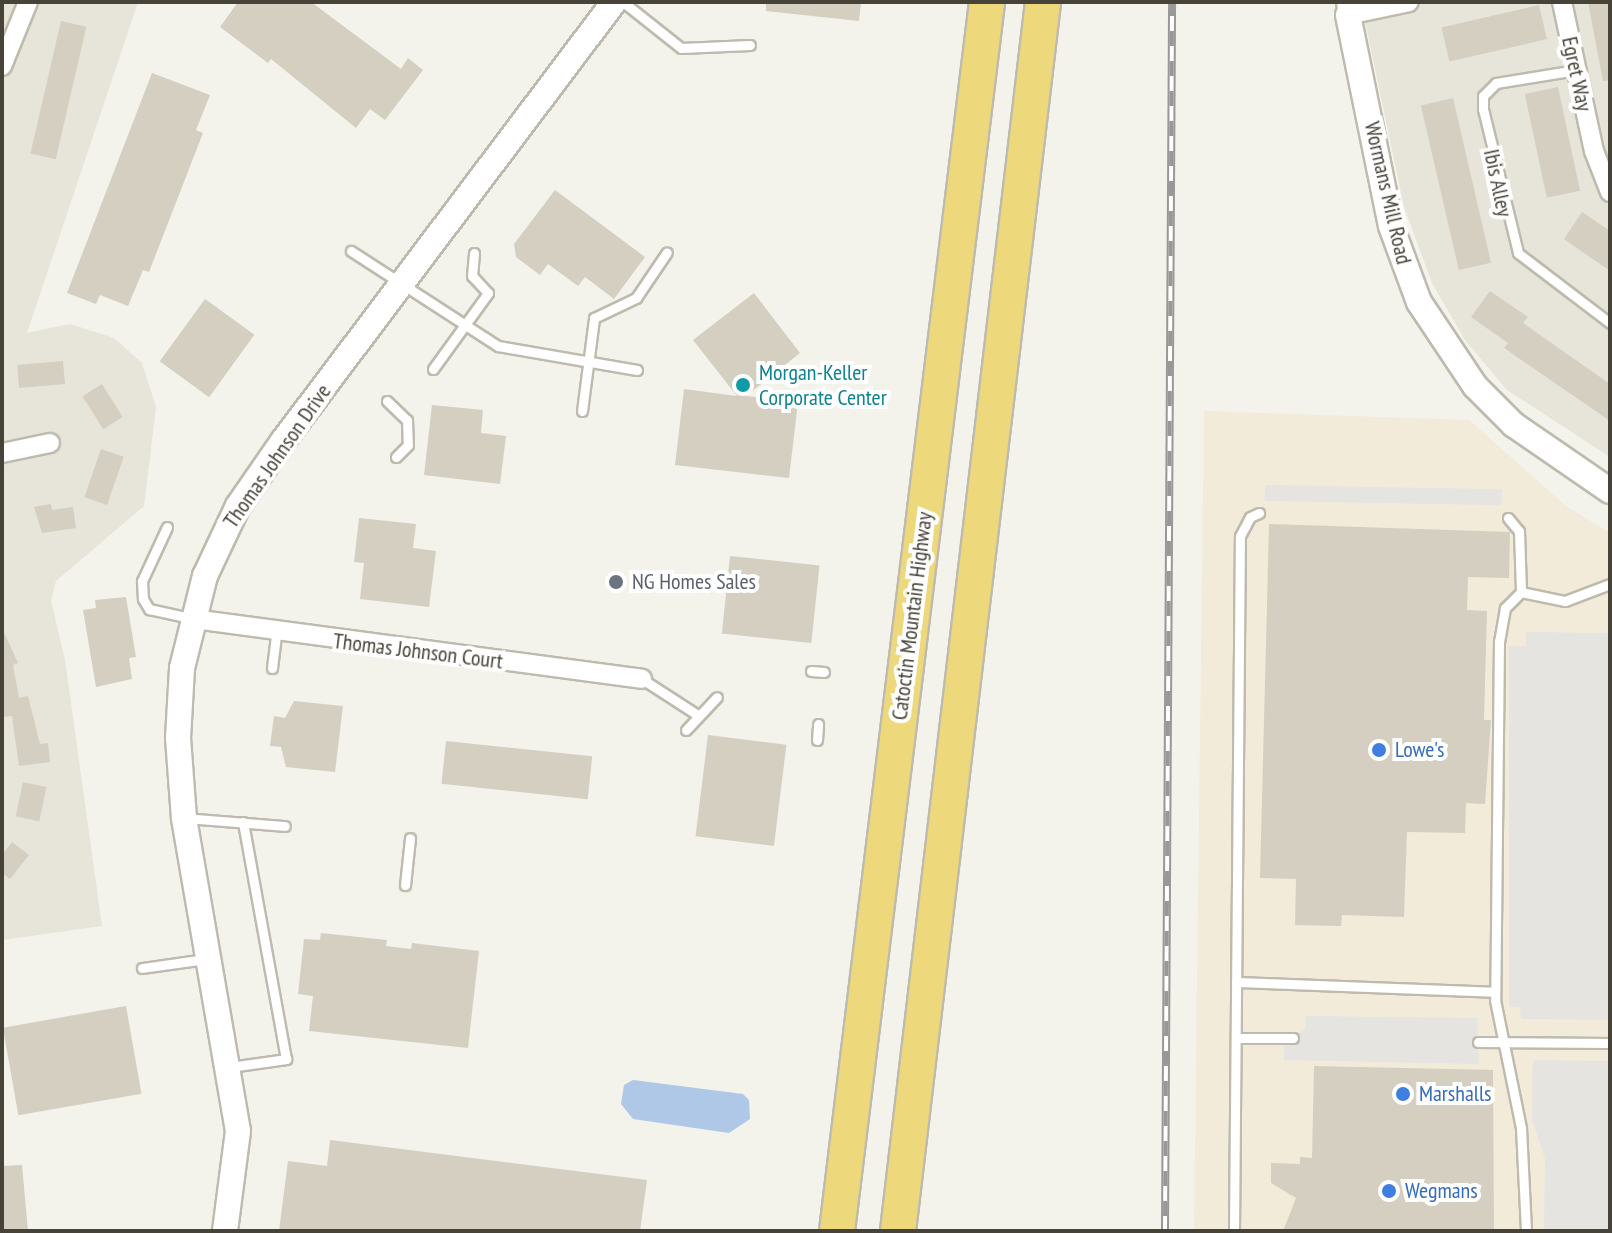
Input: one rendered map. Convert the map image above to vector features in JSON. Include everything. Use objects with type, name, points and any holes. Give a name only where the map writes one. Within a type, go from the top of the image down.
[{"type":"highway","name":"Catoctin Mountain Highway","points":[[837,1231],[987,2]]},
{"type":"highway","points":[[898,1231],[1043,2]]},
{"type":"street","points":[[2,66],[28,2]]},
{"type":"street","name":"Thomas Johnson Drive","points":[[225,1231],[238,1160],[230,1067],[184,818],[179,705],[194,619],[214,553],[238,506],[614,2]]},
{"type":"street","points":[[1347,8],[1409,2]]},
{"type":"street","name":"Egret Way","points":[[1562,2],[1594,151],[1610,192]]},
{"type":"street","name":"Wormans Mill Road","points":[[1347,8],[1391,226],[1419,302],[1475,386],[1526,434],[1610,491]]},
{"type":"street","points":[[2,453],[50,443]]},
{"type":"street","name":"Thomas Johnson Court","points":[[194,619],[276,633],[642,679]]},
{"type":"lane","points":[[623,2],[681,48],[750,45]]},
{"type":"lane","name":"Ibis Alley","points":[[1576,70],[1496,83],[1483,96],[1483,109],[1510,237],[1518,253],[1610,323]]},
{"type":"lane","points":[[351,251],[498,346],[588,364],[637,370]]},
{"type":"lane","points":[[582,411],[594,318],[636,298],[667,252]]},
{"type":"lane","points":[[433,369],[467,328],[488,293],[472,276],[474,253]]},
{"type":"lane","points":[[387,401],[407,420],[408,445],[396,457]]},
{"type":"lane","points":[[1234,1231],[1240,536],[1250,517],[1259,513]]},
{"type":"lane","points":[[1508,518],[1519,531],[1521,592],[1505,608],[1499,641],[1495,992],[1507,1041],[1521,1128],[1526,1231]]},
{"type":"lane","points":[[167,527],[142,581],[143,599],[149,609],[194,619]]},
{"type":"lane","points":[[1521,592],[1565,601],[1610,584]]},
{"type":"lane","points":[[272,668],[276,633]]},
{"type":"lane","points":[[811,671],[824,672]]},
{"type":"lane","points":[[642,679],[696,714]]},
{"type":"lane","points":[[686,730],[696,714],[717,697]]},
{"type":"lane","points":[[817,740],[818,724]]},
{"type":"lane","points":[[184,818],[285,826]]},
{"type":"lane","points":[[230,1067],[286,1059],[243,822]]},
{"type":"lane","points":[[405,885],[410,838]]},
{"type":"lane","points":[[142,968],[209,958]]},
{"type":"lane","points":[[1236,982],[1495,992]]},
{"type":"lane","points":[[1236,1038],[1293,1038]]},
{"type":"lane","points":[[1478,1042],[1610,1043]]},
{"type":"shaded area","points":[[2,2],[138,2],[27,333],[70,324],[114,338],[142,363],[156,407],[144,506],[56,581],[51,601],[65,660],[102,926],[2,940]]},
{"type":"shaded area","points":[[1361,2],[1610,2],[1610,457],[1507,390],[1465,340],[1432,283],[1404,207]]},
{"type":"shaded area","points":[[1204,411],[1469,420],[1566,506],[1610,533],[1610,1231],[1194,1231]]},
{"type":"shaded area","points":[[1265,485],[1502,489],[1502,505],[1265,501]]},
{"type":"shaded area","points":[[1526,632],[1610,633],[1610,1020],[1521,1019],[1520,1007],[1509,1007],[1509,646],[1526,646]]},
{"type":"shaded area","points":[[1306,1016],[1477,1018],[1479,1064],[1284,1060],[1284,1046],[1305,1029]]},
{"type":"shaded area","points":[[1533,1060],[1610,1061],[1610,1231],[1544,1231],[1545,1159],[1532,1119]]},
{"type":"water","points":[[633,1080],[743,1094],[749,1100],[750,1119],[729,1133],[633,1119],[621,1104],[624,1085]]},
{"type":"building","points":[[238,2],[311,2],[401,69],[408,58],[423,70],[385,120],[370,109],[356,128],[271,59],[268,63],[220,27]]},
{"type":"building","points":[[766,2],[861,2],[859,21],[766,11]]},
{"type":"building","points":[[1588,2],[1610,2],[1610,80],[1603,81]]},
{"type":"building","points":[[1539,5],[1547,39],[1449,62],[1442,27]]},
{"type":"building","points":[[61,21],[86,27],[56,159],[30,154]]},
{"type":"building","points":[[152,73],[210,95],[196,130],[203,133],[149,272],[143,270],[128,306],[100,295],[96,304],[67,293]]},
{"type":"building","points":[[1558,87],[1580,191],[1547,198],[1525,94]]},
{"type":"building","points":[[1453,98],[1491,263],[1459,270],[1421,105]]},
{"type":"building","points":[[555,190],[645,257],[614,299],[585,277],[578,286],[548,264],[540,275],[516,257],[514,244]]},
{"type":"building","points":[[1582,212],[1610,231],[1610,271],[1564,239]]},
{"type":"building","points":[[1490,291],[1528,317],[1523,323],[1610,384],[1610,421],[1504,348],[1508,343],[1471,317]]},
{"type":"building","name":"Morgan-Keller Corporate Center","points":[[754,293],[800,353],[746,396],[798,402],[789,478],[675,465],[684,389],[737,396],[693,340]]},
{"type":"building","points":[[205,299],[254,335],[209,397],[160,361]]},
{"type":"building","points":[[63,361],[65,384],[19,388],[17,365]]},
{"type":"building","points":[[102,384],[123,417],[103,429],[82,396]]},
{"type":"building","points":[[432,405],[483,410],[481,433],[506,436],[500,484],[424,475]]},
{"type":"building","points":[[101,449],[124,457],[107,505],[84,497]]},
{"type":"building","points":[[51,504],[52,510],[73,507],[76,528],[42,533],[34,507]]},
{"type":"building","points":[[359,518],[416,524],[413,548],[436,551],[429,607],[360,599],[364,563],[354,562]]},
{"type":"building","name":"Lowe's","points":[[1269,524],[1510,532],[1509,578],[1468,577],[1467,610],[1487,611],[1484,720],[1491,720],[1485,804],[1466,803],[1465,833],[1407,832],[1404,917],[1342,915],[1341,926],[1295,925],[1296,879],[1260,878]]},
{"type":"building","points":[[730,556],[820,565],[811,643],[722,634]]},
{"type":"building","points":[[126,597],[136,657],[129,658],[132,679],[96,687],[83,610],[96,608],[95,600]]},
{"type":"building","points":[[2,628],[18,663],[13,665],[19,698],[28,696],[40,744],[48,743],[50,762],[19,766],[12,716],[2,717]]},
{"type":"building","points":[[294,701],[343,706],[335,772],[286,767],[281,747],[270,746],[274,716],[285,718]]},
{"type":"building","points":[[708,735],[786,745],[774,846],[696,836]]},
{"type":"building","points":[[446,741],[592,756],[588,799],[442,784]]},
{"type":"building","points":[[23,782],[46,787],[39,821],[16,816]]},
{"type":"building","points":[[12,842],[29,855],[10,879],[2,873],[2,855]]},
{"type":"building","points":[[321,933],[387,940],[386,946],[411,949],[412,943],[479,951],[468,1048],[309,1031],[313,996],[298,994],[304,939],[320,940]]},
{"type":"building","points":[[126,1006],[141,1094],[18,1115],[3,1028]]},
{"type":"building","points":[[1314,1066],[1493,1070],[1494,1231],[1283,1231],[1296,1198],[1271,1183],[1271,1163],[1300,1164],[1300,1157],[1312,1158]]},
{"type":"building","points":[[330,1140],[647,1180],[640,1231],[279,1231],[288,1161],[327,1166]]},
{"type":"building","points":[[22,1165],[28,1231],[2,1231],[2,1166]]},
{"type":"railway","points":[[1165,1231],[1172,2]]},
{"type":"place","name":"Morgan-Keller Corporate Center","points":[[743,385]]},
{"type":"place","name":"NG Homes Sales","points":[[616,582]]},
{"type":"place","name":"Lowe's","points":[[1379,750]]},
{"type":"place","name":"Marshalls","points":[[1403,1094]]},
{"type":"place","name":"Wegmans","points":[[1389,1191]]}]
